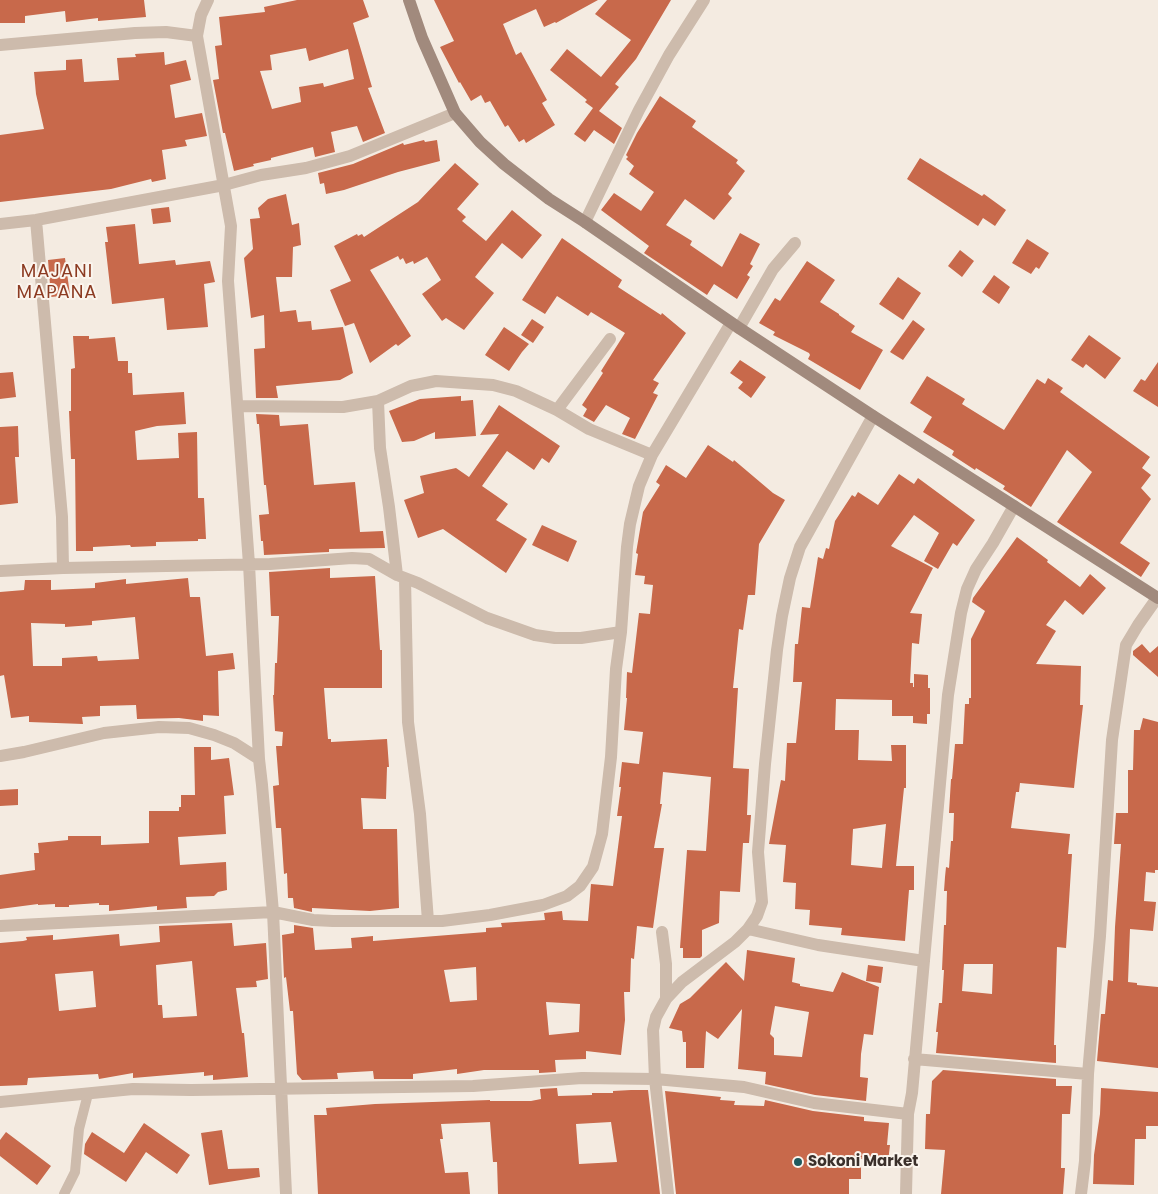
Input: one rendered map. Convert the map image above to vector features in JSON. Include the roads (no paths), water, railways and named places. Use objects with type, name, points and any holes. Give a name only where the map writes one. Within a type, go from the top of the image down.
[{"type":"main road","points":[[408,0],[422,38],[455,112],[480,142],[504,164],[549,199],[735,325],[873,416],[1158,598]]},
{"type":"street","points":[[208,0],[201,15],[197,36],[230,226],[228,281],[249,564],[258,759],[262,784],[273,912],[286,1194]]},
{"type":"street","points":[[585,222],[639,110],[669,55],[704,0]]},
{"type":"street","points":[[0,45],[135,33],[166,32],[197,36]]},
{"type":"street","points":[[0,224],[36,220],[224,186],[260,175],[306,168],[350,156],[455,112]]},
{"type":"street","points":[[36,220],[62,517],[63,568]]},
{"type":"street","points":[[0,926],[273,912],[313,920],[428,921],[490,915],[543,905],[567,896],[580,886],[593,867],[602,834],[611,757],[616,669],[630,524],[639,486],[652,455],[735,325],[773,268],[795,243]]},
{"type":"street","points":[[557,410],[610,338]]},
{"type":"street","points":[[238,406],[343,407],[378,401],[412,386],[436,381],[493,385],[516,392],[557,410],[589,429],[652,455]]},
{"type":"street","points":[[378,401],[380,448],[401,577],[408,722],[420,814],[428,921]]},
{"type":"street","points":[[668,1194],[655,1078],[653,1030],[656,1017],[666,999],[682,982],[736,942],[757,916],[762,902],[758,852],[765,764],[780,633],[790,578],[800,547],[873,416]]},
{"type":"street","points":[[906,1194],[908,1114],[912,1093],[948,695],[967,589],[976,569],[1014,506]]},
{"type":"street","points":[[0,571],[270,564],[352,558],[369,560],[487,618],[535,635],[555,638],[581,638],[621,632]]},
{"type":"street","points":[[1081,1194],[1085,1161],[1088,1074],[1100,936],[1112,740],[1126,645],[1158,598]]},
{"type":"street","points":[[0,756],[104,733],[159,727],[189,728],[214,735],[234,743],[258,759]]},
{"type":"street","points":[[748,929],[818,945],[924,961]]},
{"type":"street","points":[[662,932],[666,964],[666,999]]},
{"type":"street","points":[[914,1059],[1088,1074]]},
{"type":"street","points":[[0,1102],[133,1090],[464,1086],[582,1078],[655,1078],[744,1087],[814,1103],[908,1114]]},
{"type":"lane","points":[[64,1194],[75,1172],[79,1129],[88,1094]]},
{"type":"place","name":"Sokoni Market","points":[[798,1162]]},
{"type":"district","name":"MAJANI MAPANA","points":[[57,282]]}]
